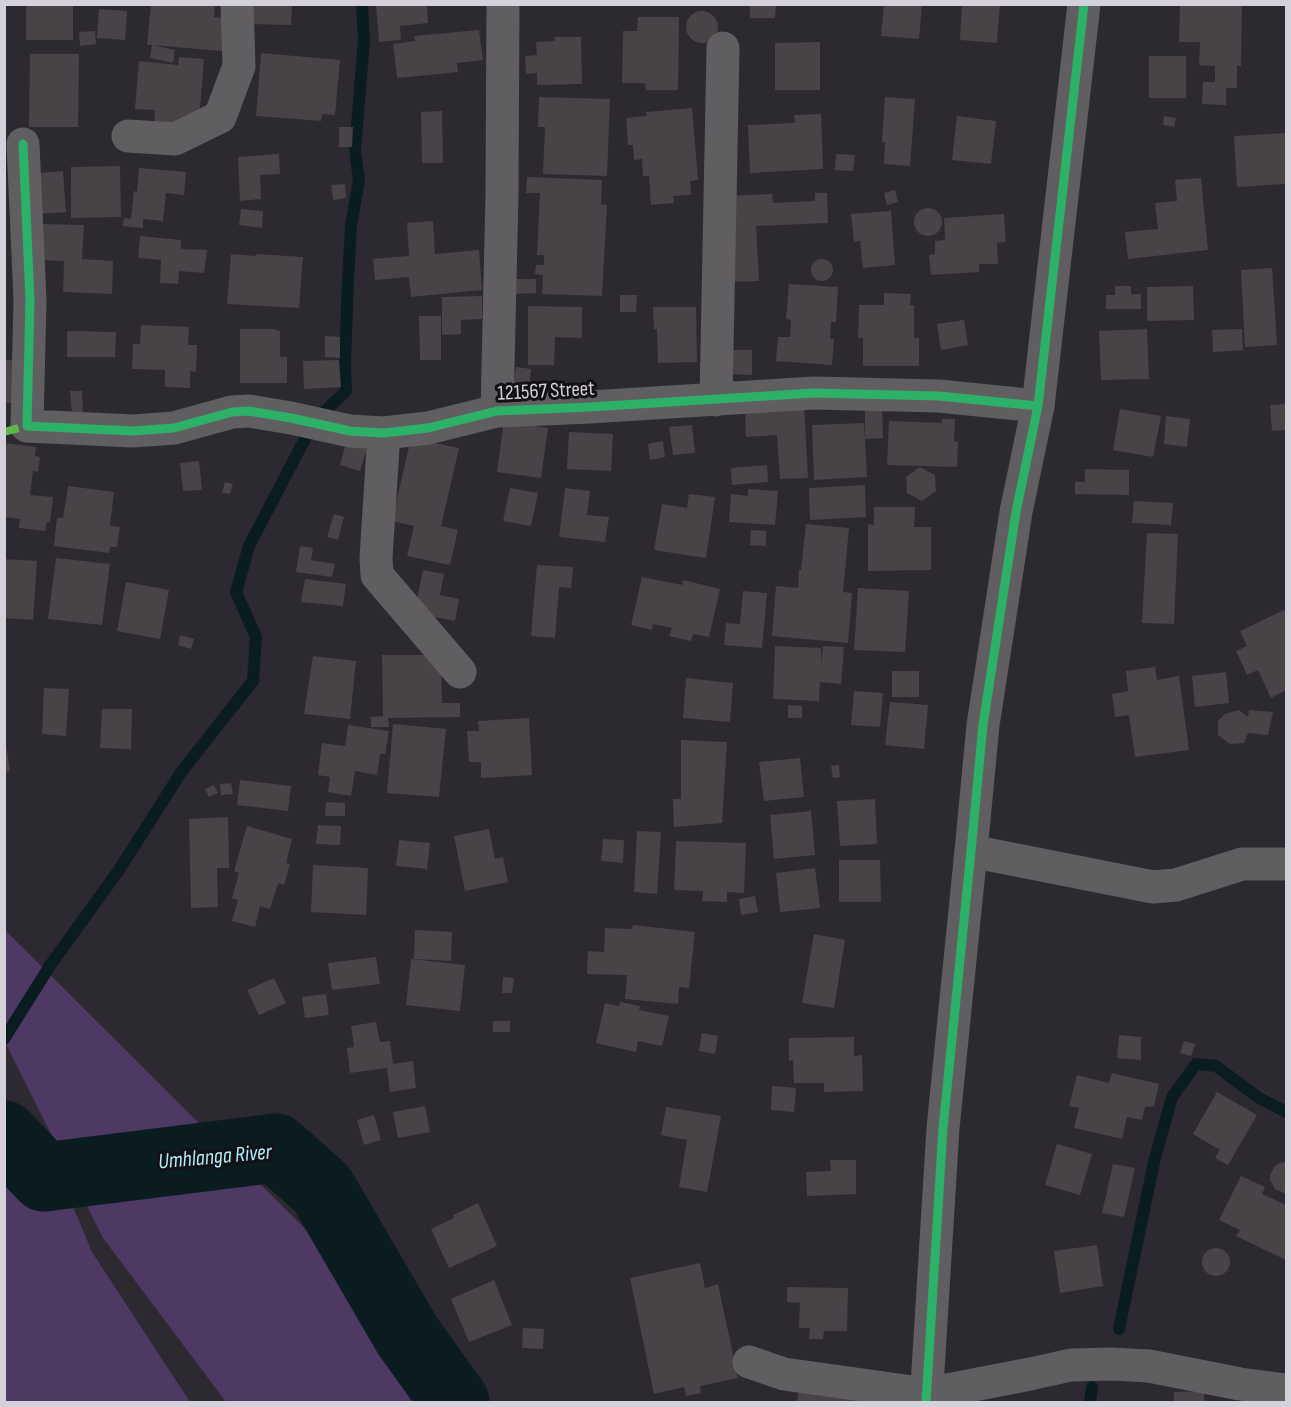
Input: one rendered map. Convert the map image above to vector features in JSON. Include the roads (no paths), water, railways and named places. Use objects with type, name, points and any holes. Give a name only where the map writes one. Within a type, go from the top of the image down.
[{"type":"street","points":[[128,136],[175,139],[220,117],[239,66],[237,4]]},
{"type":"street","points":[[497,411],[502,195],[503,4]]},
{"type":"street","points":[[926,1398],[943,1128],[982,725],[1016,512],[1038,406],[1084,4]]},
{"type":"street","points":[[716,400],[723,48]]},
{"type":"street","name":"121567 Street","points":[[23,144],[30,300],[27,426],[133,431],[174,428],[232,412],[249,411],[350,431],[384,433],[428,428],[497,411],[814,393],[939,396],[1038,406]]},
{"type":"street","points":[[384,433],[376,558],[377,575],[460,672]]},
{"type":"street","points":[[971,851],[1153,886],[1176,885],[1242,864],[1287,864]]},
{"type":"street","points":[[749,1362],[784,1374],[926,1398],[1071,1365],[1111,1364],[1149,1366],[1240,1384],[1287,1390]]},
{"type":"waterway","points":[[325,411],[346,391],[345,364],[351,226],[359,180],[355,150],[364,40],[362,4]]},
{"type":"waterway","points":[[4,1039],[51,964],[119,870],[182,771],[253,681],[256,637],[236,592],[249,546],[308,433]]},
{"type":"waterway","points":[[1119,1329],[1154,1162],[1172,1097],[1196,1064],[1216,1066],[1259,1098],[1286,1112]]},
{"type":"waterway","name":"Umhlanga River","points":[[4,1135],[44,1177],[276,1148],[322,1189],[407,1335],[455,1402]]},
{"type":"waterway","points":[[1090,1402],[1092,1387]]}]
